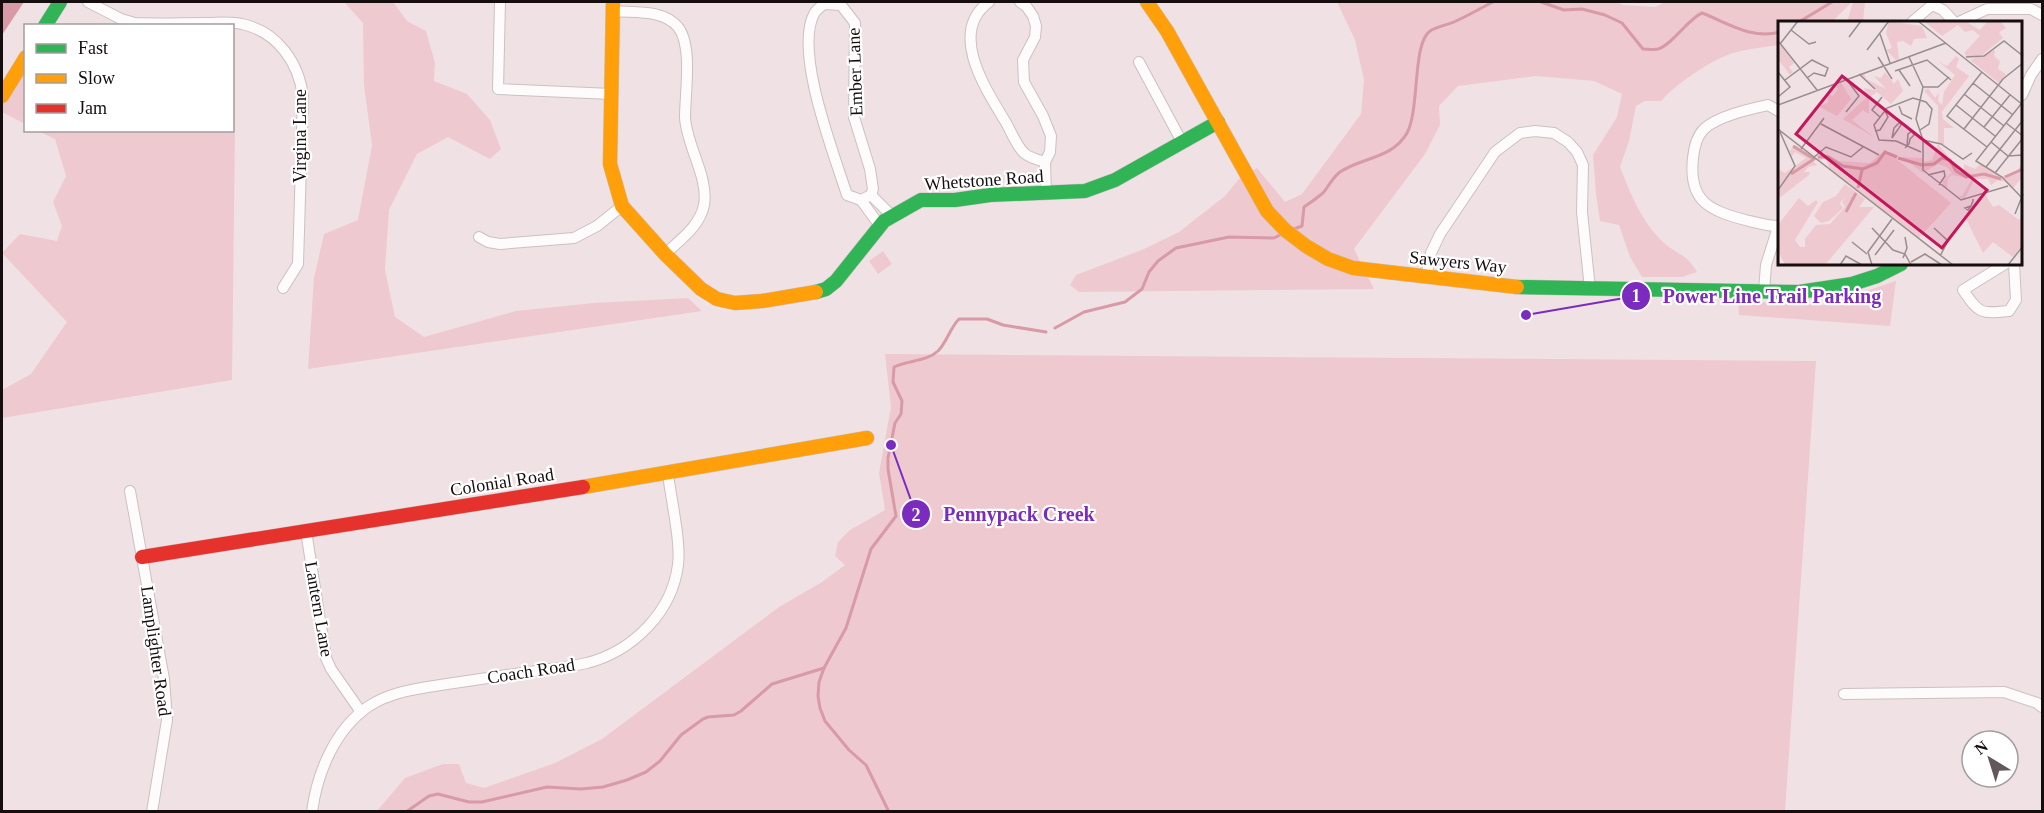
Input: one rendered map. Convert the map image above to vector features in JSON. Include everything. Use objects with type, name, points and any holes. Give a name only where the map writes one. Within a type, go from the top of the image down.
[{"type":"street","points":[[46,24],[60,2]]},
{"type":"street","name":"Virgina Lane","points":[[88,2],[121,19],[135,23],[241,23],[280,45],[290,57],[301,86],[302,109],[298,264],[283,288]]},
{"type":"street","points":[[500,2],[498,88],[612,94]]},
{"type":"street","points":[[989,2],[980,9],[972,22],[970,39],[973,60],[1019,146],[1025,153],[1045,162]]},
{"type":"street","points":[[1020,2],[1033,16],[1036,26],[1035,37],[1023,60],[1024,82],[1051,136],[1050,152],[1045,162],[1046,194]]},
{"type":"street","name":"Sawyers Way","points":[[1146,2],[1167,31],[1267,211],[1296,241],[1333,263],[1353,268],[1530,288],[1799,292],[1834,289],[1861,283],[1898,266]]},
{"type":"street","name":"Ember Lane","points":[[871,195],[873,189],[870,169],[854,117],[855,23],[841,5],[824,4],[814,12],[808,30],[809,55],[816,94],[847,195],[861,200],[880,226]]},
{"type":"street","points":[[1913,21],[1932,5],[1943,10],[1953,21]]},
{"type":"street","points":[[1961,21],[1986,5],[2031,5],[2043,15]]},
{"type":"street","points":[[614,6],[663,15],[678,27],[685,42],[685,117],[705,197],[698,222],[665,254]]},
{"type":"street","name":"Whetstone Road","points":[[614,6],[610,164],[622,206],[665,254],[701,289],[717,299],[735,303],[762,301],[826,289],[836,281],[884,221],[921,200],[955,200],[990,195],[1085,191],[1115,180],[1218,122]]},
{"type":"street","points":[[2023,93],[2031,75],[2043,59]]},
{"type":"street","points":[[2,96],[24,60]]},
{"type":"street","points":[[1139,62],[1182,142]]},
{"type":"street","points":[[1778,111],[1768,105],[1760,106],[1713,123],[1703,130],[1694,150],[1691,180],[1699,195],[1711,207],[1726,215],[1778,226]]},
{"type":"street","points":[[1426,277],[1431,253],[1440,234],[1494,152],[1520,133],[1536,131],[1554,134],[1568,142],[1577,152],[1583,165],[1582,212],[1590,289]]},
{"type":"street","points":[[861,200],[871,195],[892,216]]},
{"type":"street","points":[[479,237],[488,243],[500,244],[574,238],[597,226],[622,206]]},
{"type":"street","points":[[1764,291],[1766,265],[1778,229]]},
{"type":"street","points":[[2002,266],[1963,290],[1974,307],[1987,313],[2008,311],[2016,300],[2014,266]]},
{"type":"street","name":"Colonial Road","points":[[142,557],[668,474],[867,438]]},
{"type":"street","name":"Coach Road","points":[[312,812],[316,786],[335,743],[361,712],[380,701],[407,690],[588,662],[609,654],[637,637],[655,620],[674,581],[678,564],[668,474]]},
{"type":"street","name":"Lamplighter Road","points":[[130,491],[164,679],[167,720],[152,812]]},
{"type":"street","name":"Lantern Lane","points":[[306,531],[326,658],[361,712]]},
{"type":"street","points":[[1844,694],[2004,692],[2043,707]]},
{"type":"shaded area","points":[[2,2],[24,2],[2,35]]},
{"type":"shaded area","points":[[344,2],[393,2],[407,21],[426,31],[435,63],[434,81],[467,94],[490,120],[501,149],[490,159],[448,137],[417,154],[389,210],[385,270],[395,317],[424,337],[516,311],[594,303],[688,298],[702,311],[308,369],[314,278],[324,234],[358,220],[372,145],[364,85],[363,23]]},
{"type":"shaded area","points":[[1337,2],[1616,2],[1623,5],[1655,7],[1665,2],[1852,2],[1833,21],[1778,21],[1778,45],[1744,50],[1724,56],[1694,73],[1661,101],[1645,101],[1636,106],[1629,141],[1620,167],[1646,222],[1664,243],[1689,261],[1697,272],[1682,277],[1642,277],[1630,257],[1619,225],[1600,221],[1593,155],[1617,117],[1622,94],[1594,81],[1536,76],[1458,86],[1439,106],[1440,125],[1425,154],[1354,249],[1374,289],[1079,292],[1070,285],[1076,275],[1144,249],[1179,232],[1225,196],[1239,179],[1257,168],[1285,202],[1302,194],[1361,114],[1364,80],[1355,40]]},
{"type":"shaded area","points":[[1853,2],[1865,2],[1863,21],[1847,21]]},
{"type":"shaded area","points":[[24,59],[24,123],[2,112],[2,96]]},
{"type":"shaded area","points":[[40,132],[233,132],[235,134],[232,380],[2,418],[2,390],[31,374],[67,322],[2,253],[20,234],[57,241],[62,226],[53,202],[66,176],[55,139]]},
{"type":"shaded area","points":[[883,251],[892,264],[878,274],[869,261]]},
{"type":"shaded area","points":[[1896,281],[1890,326],[1739,315],[1738,301],[1825,305]]},
{"type":"shaded area","points":[[885,354],[1816,361],[1785,811],[377,811],[405,778],[443,764],[459,764],[466,783],[484,788],[555,763],[602,739],[779,607],[822,582],[845,565],[835,556],[838,542],[850,530],[885,510],[879,473],[891,407]]},
{"type":"waterway","points":[[1294,229],[1302,226],[1304,207],[1323,193],[1337,174],[1385,153],[1401,142],[1411,122],[1418,63],[1424,38],[1430,31],[1493,2]]},
{"type":"waterway","points":[[1541,2],[1564,10],[1582,9],[1605,15],[1622,23],[1643,49],[1663,47],[1702,13],[1750,32],[1760,34],[1778,32]]},
{"type":"waterway","points":[[1801,21],[1832,2]]},
{"type":"waterway","points":[[1055,328],[1084,312],[1125,302],[1142,289],[1149,272],[1158,261],[1176,248],[1229,237],[1274,238],[1282,234]]},
{"type":"waterway","points":[[889,812],[866,765],[849,750],[825,721],[818,696],[819,682],[824,668],[846,628],[871,549],[896,516],[888,458],[895,423],[901,414],[902,401],[893,382],[894,367],[933,355],[941,347],[959,319],[987,319],[1003,325],[1046,332]]},
{"type":"waterway","points":[[406,812],[429,796],[438,794],[469,802],[482,802],[547,787],[581,789],[603,787],[627,780],[646,772],[660,761],[681,735],[703,719],[734,715],[772,684],[824,668]]},
{"type":"traffic: fast","points":[[46,24],[60,2]]},
{"type":"traffic: fast","points":[[816,292],[826,289],[836,281],[884,221],[921,200],[955,200],[990,195],[1085,191],[1115,180],[1218,122]]},
{"type":"traffic: fast","points":[[1517,287],[1799,292],[1852,284],[1877,276],[1897,266]]},
{"type":"traffic: slow","points":[[613,2],[610,164],[622,206],[665,254],[701,289],[717,299],[735,303],[816,292]]},
{"type":"traffic: slow","points":[[1147,2],[1167,31],[1267,211],[1285,230],[1328,259],[1353,268],[1517,287]]},
{"type":"traffic: slow","points":[[2,96],[24,60]]},
{"type":"traffic: slow","points":[[583,487],[867,438]]},
{"type":"traffic: jam","points":[[142,557],[583,487]]},
{"type":"place","name":"Power Line Trail Parking","points":[[1526,315]]},
{"type":"place","name":"Pennypack Creek","points":[[891,445]]}]
